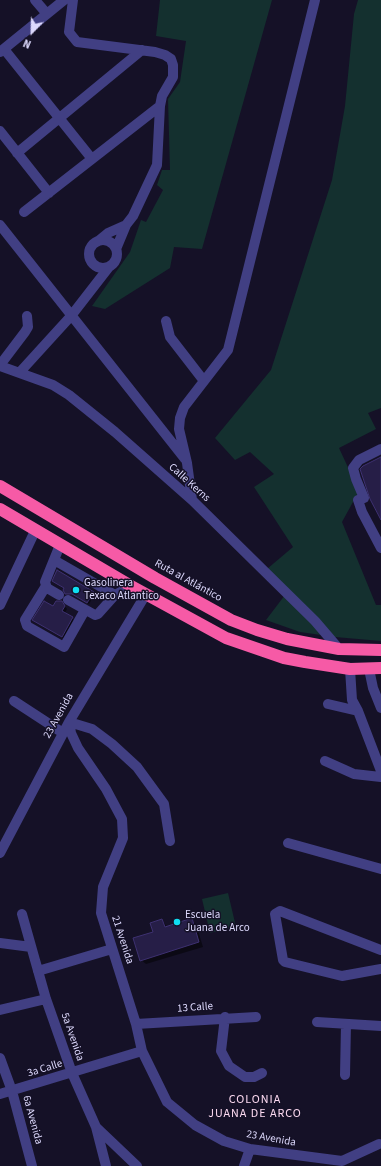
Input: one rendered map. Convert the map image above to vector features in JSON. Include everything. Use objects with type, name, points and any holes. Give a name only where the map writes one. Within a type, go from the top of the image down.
[{"type":"highway","name":"Ruta al Atlántico","points":[[0,486],[155,578],[231,620],[287,639],[339,649],[381,650]]},
{"type":"highway","points":[[0,509],[35,531],[131,586],[226,638],[284,658],[350,670],[381,668]]},
{"type":"street","points":[[35,0],[47,14]]},
{"type":"street","points":[[64,0],[2,50],[92,159]]},
{"type":"street","points":[[20,372],[70,316],[116,260],[116,249],[157,165],[160,106],[162,96],[173,77],[173,65],[171,59],[165,55],[142,50],[76,42],[69,32],[73,0]]},
{"type":"street","points":[[192,500],[187,463],[179,429],[180,418],[184,407],[228,350],[315,0]]},
{"type":"street","points":[[17,153],[142,50]]},
{"type":"street","points":[[24,212],[160,106]]},
{"type":"street","points":[[0,131],[49,193]]},
{"type":"street","points":[[0,226],[187,463]]},
{"type":"street","points":[[95,284],[90,250],[108,233],[126,226]]},
{"type":"street","points":[[97,242],[108,241],[116,249]]},
{"type":"street","points":[[91,260],[98,267],[109,267]]},
{"type":"street","points":[[0,365],[28,327],[27,316]]},
{"type":"street","points":[[166,321],[170,337],[204,381]]},
{"type":"street","name":"Calle Kerns","points":[[0,365],[53,385],[69,395],[115,432],[192,500],[315,621],[339,649]]},
{"type":"street","points":[[381,449],[359,460],[353,468],[353,472],[364,498],[358,500],[362,512],[381,548]]},
{"type":"street","points":[[0,605],[35,531]]},
{"type":"street","points":[[60,545],[45,582],[46,586],[25,620],[27,626],[64,647],[85,610]]},
{"type":"street","points":[[54,560],[116,595]]},
{"type":"street","points":[[46,586],[92,615],[98,614],[116,595],[131,586]]},
{"type":"street","name":"23 Avenida","points":[[0,853],[69,722],[146,594]]},
{"type":"street","points":[[368,669],[373,688],[381,708]]},
{"type":"street","points":[[350,670],[352,700],[358,711],[381,770]]},
{"type":"street","points":[[14,701],[63,733]]},
{"type":"street","points":[[328,704],[358,711]]},
{"type":"street","points":[[69,722],[92,729],[112,744],[137,767],[164,804],[170,841]]},
{"type":"street","name":"21 Avenida","points":[[69,722],[70,733],[78,748],[106,789],[122,819],[123,838],[103,887],[100,913],[136,1024],[142,1051],[167,1102]]},
{"type":"street","points":[[325,761],[354,774],[381,777]]},
{"type":"street","points":[[288,843],[381,869]]},
{"type":"street","points":[[381,950],[277,911],[275,914],[283,960],[329,974],[342,976],[381,969]]},
{"type":"street","name":"5a Avenida","points":[[22,914],[46,999],[72,1073],[96,1127],[106,1166]]},
{"type":"street","points":[[0,943],[31,947]]},
{"type":"street","points":[[38,972],[112,949]]},
{"type":"street","points":[[0,1010],[46,999]]},
{"type":"street","points":[[225,1017],[221,1051],[229,1066],[245,1077],[254,1077],[262,1072]]},
{"type":"street","name":"13 Calle","points":[[136,1024],[225,1017],[256,1017]]},
{"type":"street","points":[[318,1022],[381,1026]]},
{"type":"street","points":[[345,1075],[346,1024]]},
{"type":"street","name":"3a Calle","points":[[0,1094],[142,1051]]},
{"type":"street","name":"6a Avenida","points":[[0,1058],[12,1091],[32,1166]]},
{"type":"street","name":"23 Avenida","points":[[167,1102],[194,1125],[224,1141],[250,1149],[322,1163],[343,1164],[380,1144]]},
{"type":"street","points":[[96,1127],[137,1166]]},
{"type":"street","points":[[244,1166],[250,1149]]},
{"type":"green space","points":[[160,0],[272,0],[202,249],[174,247],[170,268],[105,309],[92,306],[130,252],[141,220],[146,222],[163,190],[157,185],[162,170],[170,170],[168,99],[180,82],[186,41],[156,36]]},
{"type":"green space","points":[[358,0],[381,0],[381,408],[368,413],[376,429],[339,448],[359,491],[342,522],[376,605],[381,605],[381,641],[300,632],[266,620],[288,591],[267,569],[293,547],[254,487],[274,474],[250,452],[235,460],[215,438],[271,370],[332,180],[345,106],[354,14]]},
{"type":"green space","points":[[228,893],[236,927],[210,933],[202,899]]},
{"type":"building","points":[[381,457],[381,520],[370,499],[360,469]]},
{"type":"building","name":"Gasolinera Texaco Atlantico","points":[[57,570],[94,592],[87,603],[72,594],[65,594],[63,590],[64,588],[52,581]]},
{"type":"building","points":[[44,601],[53,606],[56,601],[62,601],[65,606],[62,611],[73,617],[62,637],[32,620]]},
{"type":"building","points":[[192,918],[199,942],[140,961],[133,938],[153,932],[150,923],[162,919],[165,927]]},
{"type":"place","name":"Gasolinera Texaco Atlantico","points":[[76,590]]},
{"type":"place","name":"Escuela Juana de Arco","points":[[177,922]]},
{"type":"district","name":"COLONIA JUANA DE ARCO","points":[[255,1107]]}]
